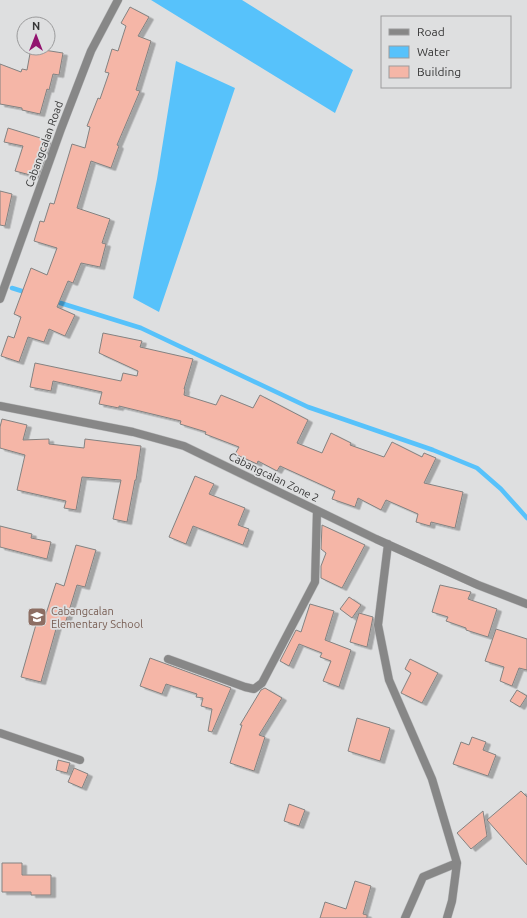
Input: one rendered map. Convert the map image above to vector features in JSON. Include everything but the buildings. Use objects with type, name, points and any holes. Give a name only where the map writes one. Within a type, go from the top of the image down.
[{"type":"street","name":"Cabangcalan Road","points":[[0,298],[60,129],[91,51],[118,0]]},
{"type":"street","name":"Cabangcalan Zone 2","points":[[0,406],[133,432],[184,446],[317,511],[478,586],[527,604]]},
{"type":"street","points":[[168,659],[245,687],[254,689],[262,683],[315,582],[317,511]]},
{"type":"street","points":[[388,544],[378,625],[389,680],[432,779],[458,863],[452,901],[447,918]]},
{"type":"street","points":[[0,733],[80,760]]},
{"type":"street","points":[[405,918],[423,877],[458,863]]},
{"type":"water","points":[[151,0],[242,0],[353,70],[335,113]]},
{"type":"water","points":[[176,61],[235,88],[159,312],[133,298],[157,179]]},
{"type":"waterway","points":[[12,288],[28,293]]},
{"type":"waterway","points":[[54,301],[141,328],[308,407],[433,450],[477,468],[501,489],[527,518]]},
{"type":"place","name":"Cabangcalan Elementary School","points":[[37,617]]}]
